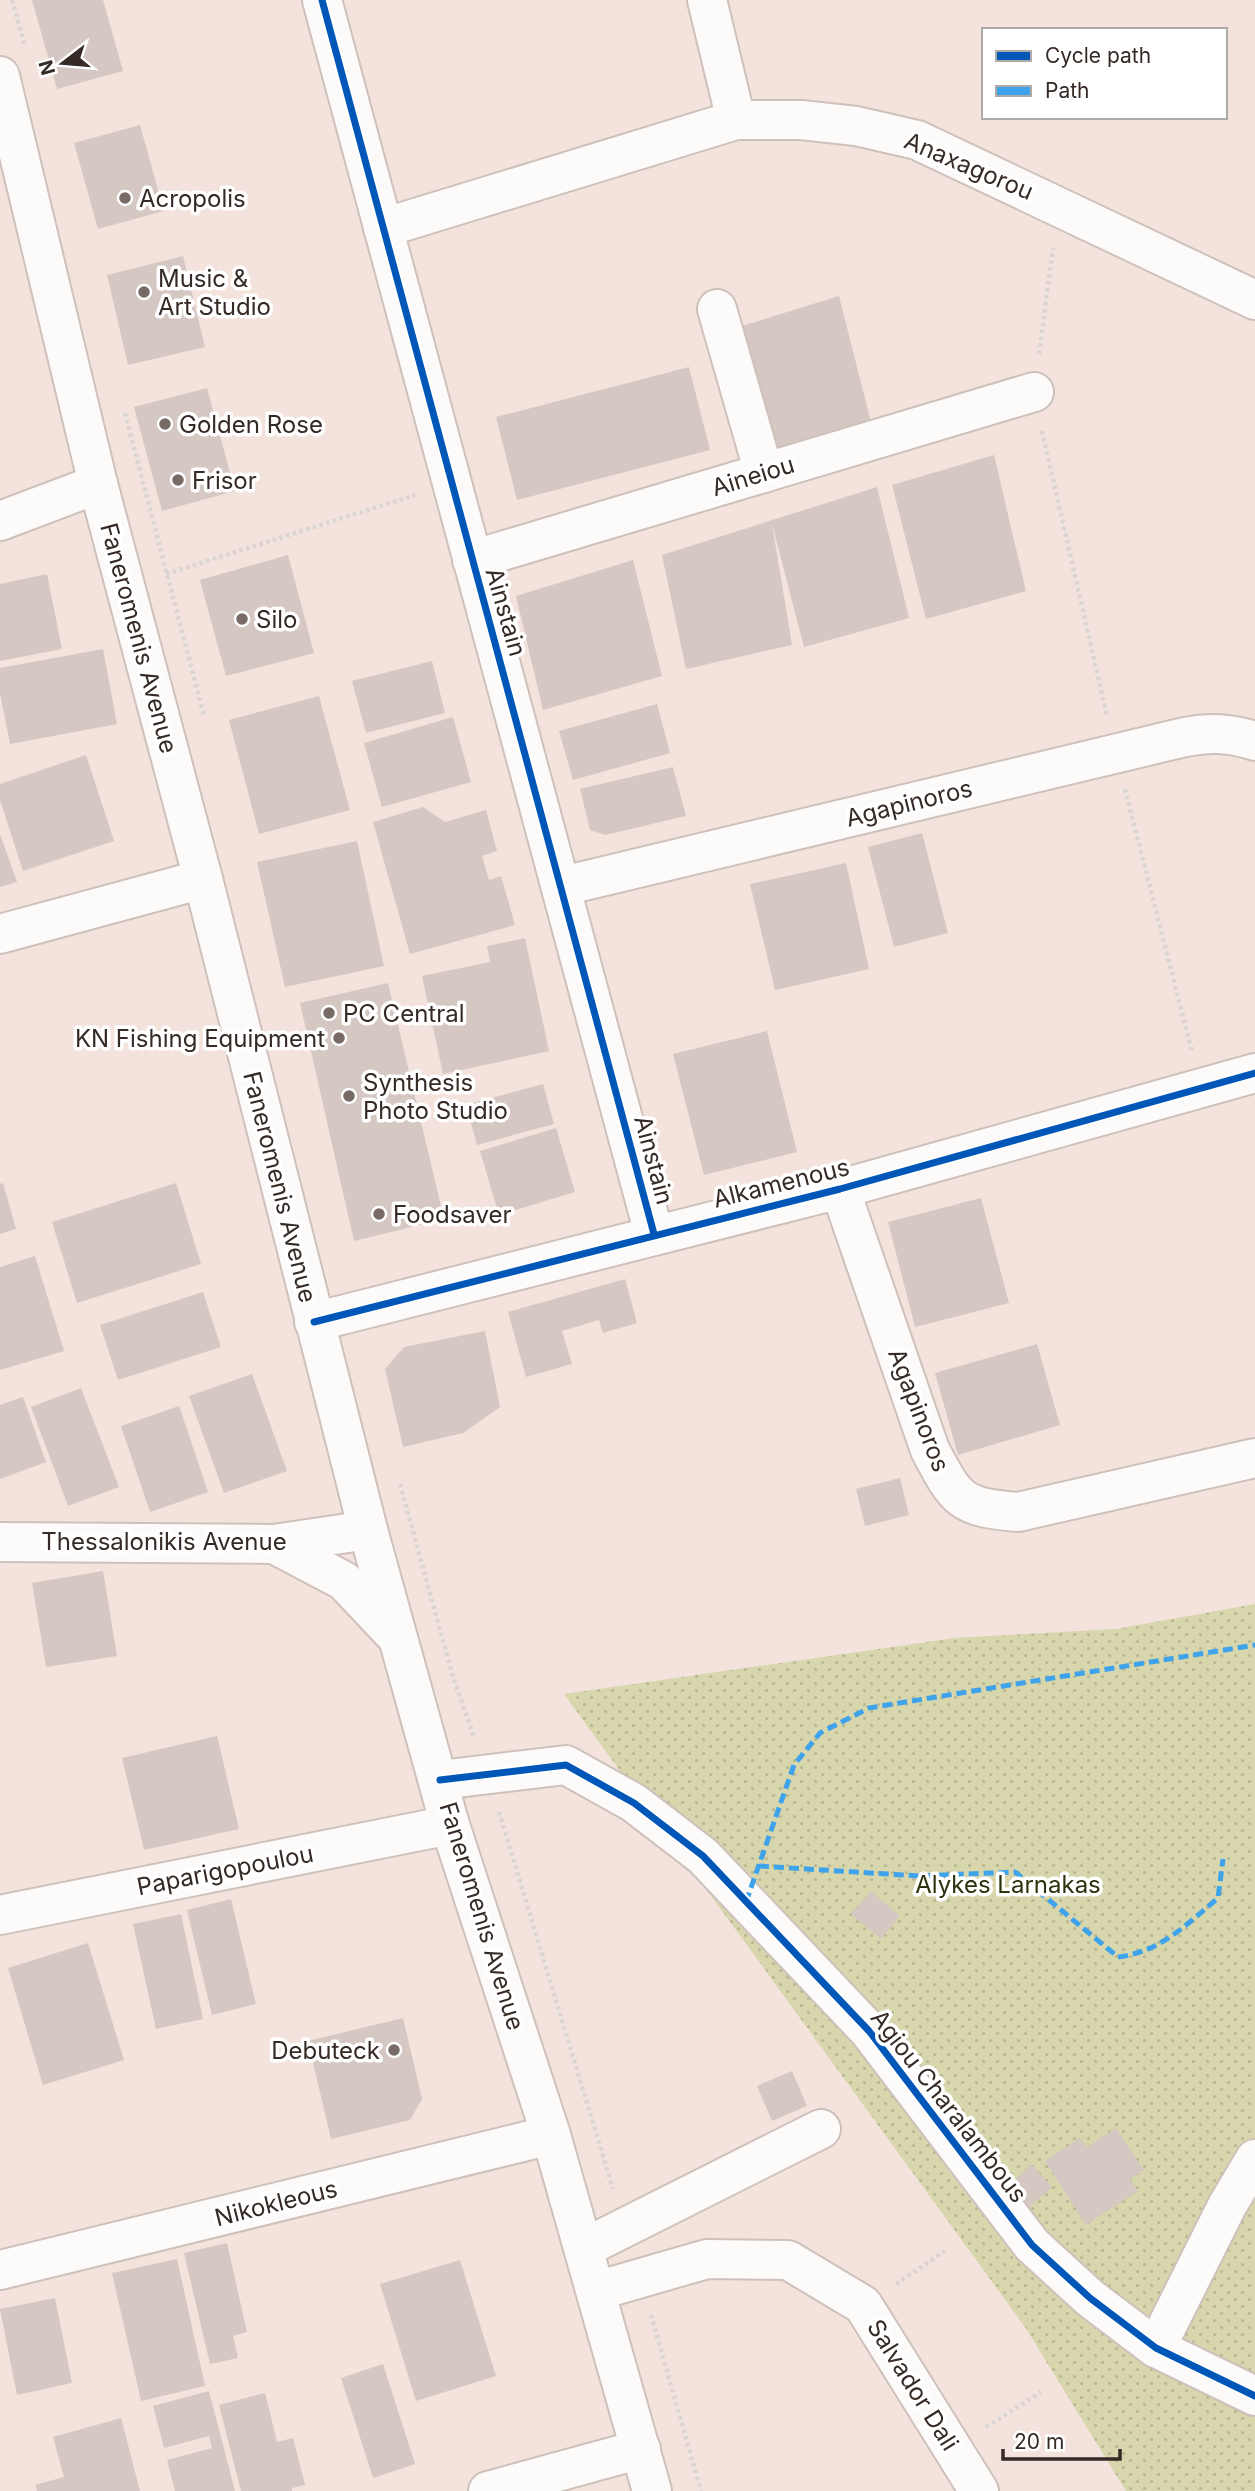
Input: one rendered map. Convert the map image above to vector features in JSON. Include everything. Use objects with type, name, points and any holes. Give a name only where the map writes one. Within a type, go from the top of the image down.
[{"type":"street","name":"Ainstain","points":[[322,0],[472,560],[563,886],[654,1234]]},
{"type":"street","points":[[708,0],[736,120]]},
{"type":"street","name":"Faneromenis Avenue","points":[[0,76],[97,484],[203,878],[369,1530],[440,1780],[450,1825],[551,2135],[652,2491]]},
{"type":"street","name":"Anaxagorou","points":[[383,228],[736,120],[801,120],[856,125],[917,140],[1255,300]]},
{"type":"street","points":[[717,309],[764,472]]},
{"type":"street","name":"Aineiou","points":[[472,560],[1034,392]]},
{"type":"street","points":[[0,521],[97,484]]},
{"type":"street","name":"Agapinoros","points":[[563,886],[1208,733],[1232,734],[1255,741]]},
{"type":"street","points":[[0,934],[203,878]]},
{"type":"street","name":"Alkamenous","points":[[314,1322],[840,1189],[1255,1073]]},
{"type":"street","name":"Agapinoros","points":[[840,1189],[930,1450],[951,1490],[979,1509],[1018,1512],[1255,1458]]},
{"type":"street","name":"Thessalonikis Avenue","points":[[0,1542],[274,1544],[369,1530]]},
{"type":"street","points":[[274,1544],[345,1581],[401,1642]]},
{"type":"street","name":"Agiou Charalambous","points":[[440,1780],[566,1765],[634,1803],[703,1856],[869,2031],[1032,2245],[1090,2298],[1156,2348],[1255,2396]]},
{"type":"street","name":"Paparigopoulou","points":[[0,1915],[450,1825]]},
{"type":"street","points":[[584,2248],[821,2129]]},
{"type":"street","name":"Nikokleous","points":[[0,2270],[551,2135]]},
{"type":"street","points":[[1156,2348],[1227,2206],[1255,2159]]},
{"type":"street","name":"Salvador Dali","points":[[596,2291],[707,2259],[788,2260],[863,2305],[979,2491]]},
{"type":"street","points":[[488,2491],[641,2449]]},
{"type":"path","points":[[1059,205],[1034,392],[1115,753],[1201,1088]]},
{"type":"path","points":[[125,586],[453,483]]},
{"type":"path","points":[[453,1677],[487,1774],[625,2227]]},
{"type":"path","points":[[863,2305],[945,2251]]},
{"type":"path","points":[[640,2278],[701,2491]]},
{"type":"path","points":[[952,2448],[1041,2392]]},
{"type":"green space","name":"Alykes Larnakas","points":[[1255,1604],[1255,2491],[1126,2491],[1025,2327],[564,1694],[955,1638],[1116,1629]]},
{"type":"building","points":[[32,0],[103,0],[123,71],[57,89]]},
{"type":"building","points":[[140,125],[164,211],[98,229],[74,143]]},
{"type":"building","points":[[183,256],[205,347],[128,365],[107,275]]},
{"type":"building","points":[[839,296],[873,430],[773,459],[739,327]]},
{"type":"building","points":[[689,367],[710,450],[517,500],[496,417]]},
{"type":"building","points":[[207,388],[235,491],[162,511],[134,407]]},
{"type":"building","points":[[994,455],[1026,591],[926,619],[892,485]]},
{"type":"building","points":[[877,487],[909,618],[804,647],[772,524],[792,645],[686,669],[662,555]]},
{"type":"building","points":[[288,555],[314,653],[226,676],[200,580]]},
{"type":"building","points":[[633,560],[662,676],[543,710],[516,596]]},
{"type":"building","points":[[47,574],[62,649],[0,661],[0,584]]},
{"type":"building","points":[[103,649],[117,724],[10,744],[0,693],[0,668]]},
{"type":"building","points":[[432,661],[445,713],[366,733],[352,681]]},
{"type":"building","points":[[319,696],[350,810],[259,834],[229,720]]},
{"type":"building","points":[[657,704],[670,753],[573,780],[559,731]]},
{"type":"building","points":[[453,717],[471,782],[382,807],[364,743]]},
{"type":"building","points":[[86,755],[114,841],[23,871],[0,800],[0,784]]},
{"type":"building","points":[[673,767],[686,816],[605,835],[590,830],[580,789]]},
{"type":"building","points":[[423,807],[445,822],[486,810],[497,851],[482,856],[489,880],[501,876],[515,925],[410,954],[373,822]]},
{"type":"building","points":[[922,833],[948,933],[894,947],[868,847]]},
{"type":"building","points":[[0,834],[17,882],[0,887]]},
{"type":"building","points":[[357,841],[384,966],[285,987],[257,862]]},
{"type":"building","points":[[846,863],[869,969],[775,990],[750,884]]},
{"type":"building","points":[[525,938],[549,1051],[443,1074],[422,976],[490,962],[487,946]]},
{"type":"building","points":[[388,983],[444,1219],[354,1241],[300,1003]]},
{"type":"building","points":[[767,1031],[797,1152],[704,1175],[673,1054]]},
{"type":"building","points":[[543,1084],[554,1124],[477,1145],[466,1105]]},
{"type":"building","points":[[556,1128],[575,1192],[499,1215],[480,1151]]},
{"type":"building","points":[[3,1183],[16,1229],[0,1234],[0,1184]]},
{"type":"building","points":[[176,1183],[201,1264],[77,1303],[52,1222]]},
{"type":"building","points":[[981,1198],[1009,1303],[915,1327],[888,1222]]},
{"type":"building","points":[[35,1256],[64,1351],[0,1370],[0,1267]]},
{"type":"building","points":[[625,1279],[637,1323],[603,1333],[599,1320],[562,1331],[572,1364],[526,1377],[508,1312]]},
{"type":"building","points":[[203,1292],[221,1347],[118,1380],[100,1325]]},
{"type":"building","points":[[485,1331],[500,1407],[463,1433],[403,1447],[385,1369],[404,1347]]},
{"type":"building","points":[[1037,1344],[1060,1425],[958,1455],[935,1373]]},
{"type":"building","points":[[252,1374],[287,1471],[224,1493],[189,1396]]},
{"type":"building","points":[[81,1388],[119,1487],[68,1506],[31,1407]]},
{"type":"building","points":[[23,1397],[46,1462],[0,1479],[0,1405]]},
{"type":"building","points":[[179,1406],[208,1492],[150,1512],[121,1426]]},
{"type":"building","points":[[900,1478],[909,1515],[865,1526],[856,1489]]},
{"type":"building","points":[[103,1571],[117,1656],[46,1667],[32,1583]]},
{"type":"building","points":[[217,1736],[239,1829],[144,1850],[122,1758]]},
{"type":"building","points":[[871,1891],[900,1916],[881,1939],[851,1914]]},
{"type":"building","points":[[231,1899],[256,2004],[212,2015],[187,1910]]},
{"type":"building","points":[[181,1914],[203,2019],[156,2029],[133,1924]]},
{"type":"building","points":[[88,1943],[124,2060],[43,2085],[8,1968]]},
{"type":"building","points":[[403,2018],[422,2099],[410,2120],[331,2139],[308,2041]]},
{"type":"building","points":[[792,2071],[807,2106],[772,2121],[757,2086]]},
{"type":"building","points":[[1116,2128],[1144,2170],[1130,2179],[1138,2191],[1086,2225],[1045,2161],[1080,2138],[1087,2147]]},
{"type":"building","points":[[1031,2164],[1052,2187],[1024,2212],[1004,2190]]},
{"type":"building","points":[[227,2243],[247,2332],[233,2336],[238,2358],[210,2364],[184,2253]]},
{"type":"building","points":[[177,2259],[205,2386],[141,2401],[112,2273]]},
{"type":"building","points":[[460,2260],[496,2376],[416,2401],[380,2284]]},
{"type":"building","points":[[55,2298],[72,2383],[17,2395],[0,2309]]},
{"type":"building","points":[[383,2364],[415,2464],[373,2478],[341,2378]]},
{"type":"building","points":[[209,2391],[235,2491],[175,2491],[167,2460],[212,2448],[209,2436],[164,2448],[153,2406]]},
{"type":"building","points":[[265,2393],[277,2442],[293,2438],[305,2485],[292,2488],[292,2491],[241,2491],[219,2405]]},
{"type":"building","points":[[121,2418],[140,2491],[37,2491],[35,2485],[64,2477],[53,2437]]},
{"type":"marked path","points":[[746,1902],[794,1765],[820,1733],[869,1708],[1255,1645]]},
{"type":"marked path","points":[[759,1866],[919,1876],[1015,1872],[1118,1957],[1147,1949],[1172,1936],[1218,1898],[1223,1859]]},
{"type":"cycle path","points":[[322,0],[654,1234]]},
{"type":"cycle path","points":[[314,1322],[840,1189],[1255,1073]]},
{"type":"cycle path","points":[[440,1780],[566,1765],[634,1803],[703,1856],[869,2031],[1032,2245],[1090,2298],[1156,2348],[1255,2396]]},
{"type":"place","name":"Acropolis","points":[[125,198]]},
{"type":"place","name":"Music & Art Studio","points":[[144,292]]},
{"type":"place","name":"Golden Rose","points":[[165,424]]},
{"type":"place","name":"Frisor","points":[[178,480]]},
{"type":"place","name":"Silo","points":[[242,619]]},
{"type":"place","name":"PC Central","points":[[329,1013]]},
{"type":"place","name":"KN Fishing Equipment","points":[[339,1038]]},
{"type":"place","name":"Synthesis Photo Studio","points":[[349,1096]]},
{"type":"place","name":"Foodsaver","points":[[379,1214]]},
{"type":"place","name":"Debuteck","points":[[394,2050]]}]
